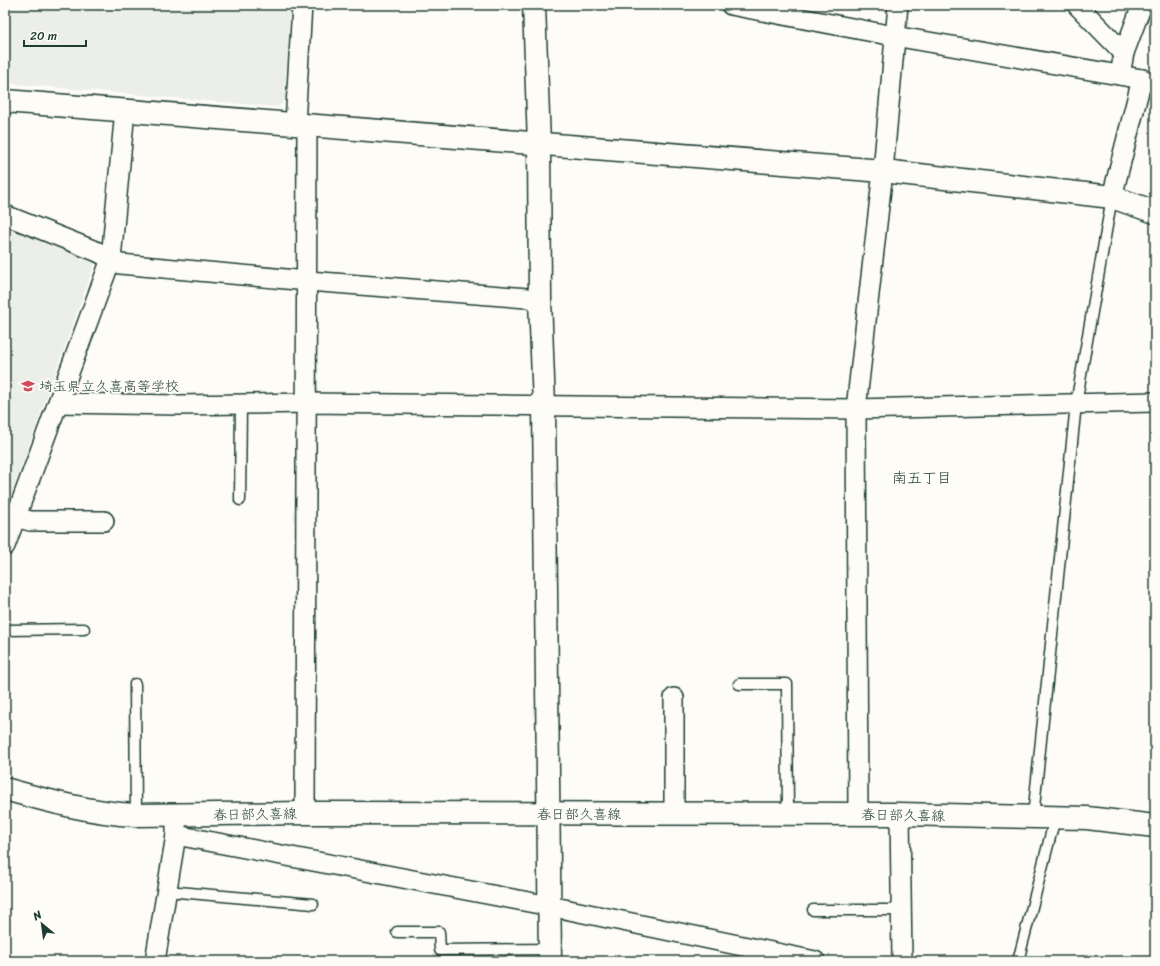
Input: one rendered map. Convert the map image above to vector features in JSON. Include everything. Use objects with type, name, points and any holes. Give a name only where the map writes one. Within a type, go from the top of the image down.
[{"type":"street","points":[[302,5],[301,125],[308,281],[306,403],[305,813]]},
{"type":"street","points":[[534,5],[539,144],[540,299],[544,406],[550,955]]},
{"type":"street","points":[[731,5],[894,36],[1148,81],[1112,197]]},
{"type":"street","points":[[858,814],[856,410],[884,170],[894,36],[898,5]]},
{"type":"street","points":[[1077,5],[1124,53]]},
{"type":"street","points":[[1120,75],[1124,53],[1142,5]]},
{"type":"street","points":[[5,101],[884,170],[1112,197],[1155,212]]},
{"type":"street","points":[[5,546],[111,259],[125,110]]},
{"type":"street","points":[[5,215],[98,252],[120,264],[308,281],[540,299]]},
{"type":"street","points":[[58,404],[240,405],[306,403],[856,410],[1155,402]]},
{"type":"street","points":[[16,517],[30,521],[104,521]]},
{"type":"street","points":[[674,698],[674,814]]},
{"type":"street","name":"春日部久喜線","points":[[5,790],[66,806],[116,814],[136,815],[176,825],[305,813],[900,814],[1087,818],[1155,826]]},
{"type":"street","points":[[900,814],[902,961]]},
{"type":"street","points":[[155,961],[176,825],[550,906],[815,961]]},
{"type":"lane","points":[[1033,817],[1076,404],[1112,197]]},
{"type":"lane","points":[[240,405],[240,500]]},
{"type":"lane","points":[[5,630],[84,629]]},
{"type":"lane","points":[[136,684],[136,815]]},
{"type":"lane","points":[[739,684],[787,684],[788,814]]},
{"type":"lane","points":[[1018,961],[1055,818]]},
{"type":"lane","points":[[167,891],[314,904]]},
{"type":"lane","points":[[813,910],[901,910]]},
{"type":"lane","points":[[397,932],[439,932],[440,950],[550,955]]},
{"type":"shaded area","points":[[5,5],[290,5],[285,99],[278,107],[5,83]]},
{"type":"shaded area","name":"埼玉県立久喜高等学校","points":[[5,223],[96,259],[5,513]]},
{"type":"place","name":"埼玉県立久喜高等学校","points":[[28,386]]},
{"type":"district","name":"南五丁目","points":[[922,478]]}]
